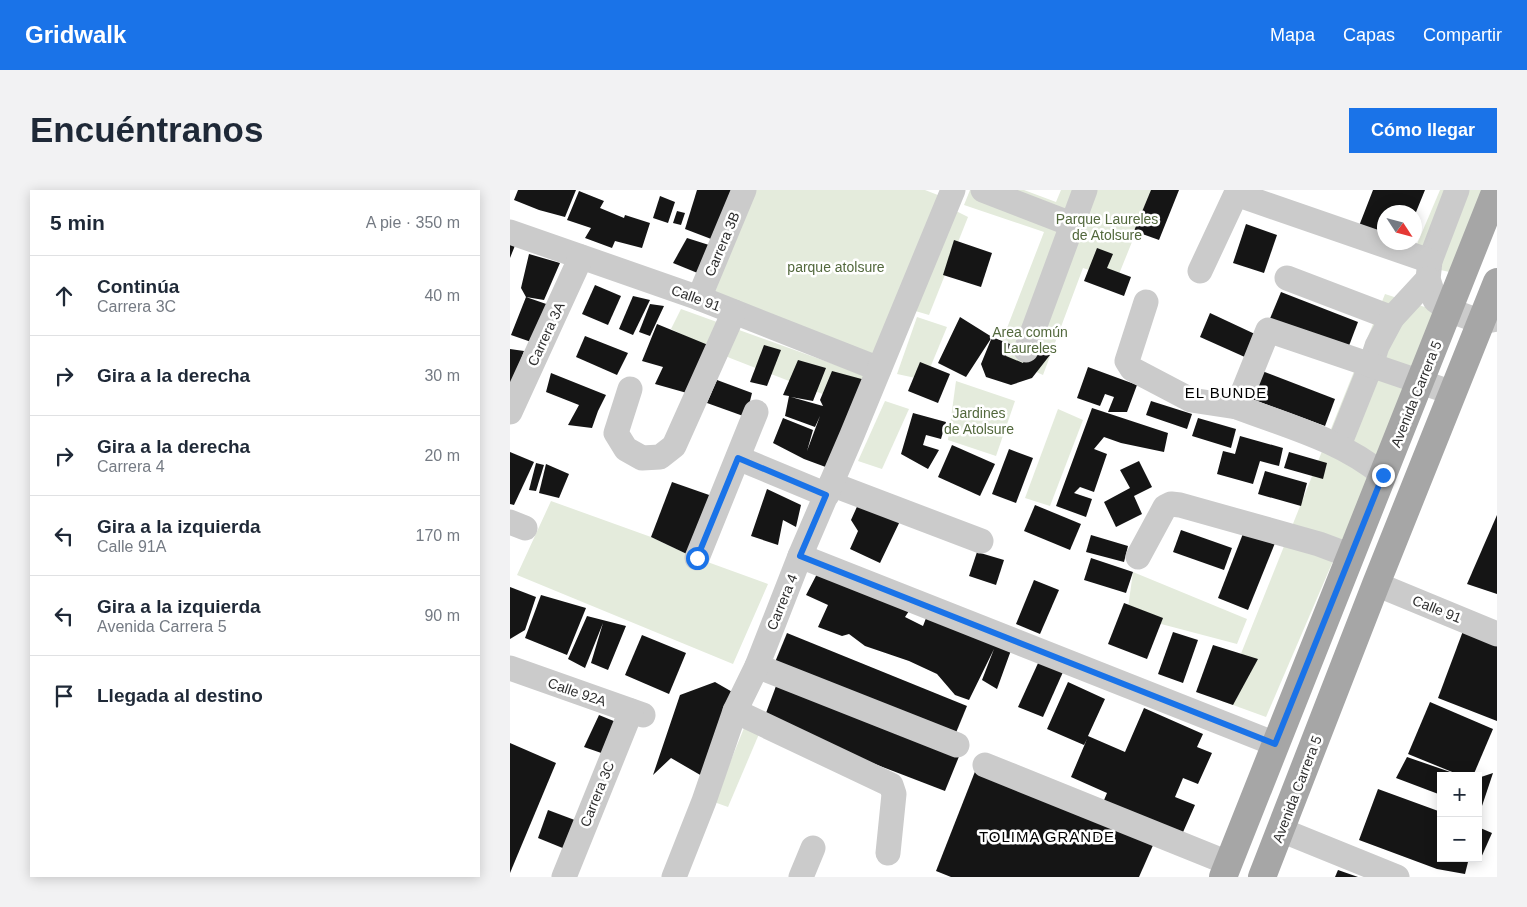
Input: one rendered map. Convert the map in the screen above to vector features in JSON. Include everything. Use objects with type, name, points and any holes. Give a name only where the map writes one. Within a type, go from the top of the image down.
[{"type":"main road","name":"Avenida Carrera 5","points":[[1226,870],[1496,190]]},
{"type":"main road","name":"Avenida Carrera 5","points":[[1262,877],[1376,584],[1453,393],[1489,320],[1497,282]]},
{"type":"street","name":"Carrera 3B","points":[[698,298],[744,190]]},
{"type":"street","name":"Carrera 4","points":[[674,877],[704,801],[735,711],[757,666],[800,556],[880,369],[953,190]]},
{"type":"street","points":[[983,190],[1071,224]]},
{"type":"street","points":[[1026,350],[1085,190]]},
{"type":"street","points":[[1339,445],[1377,346],[1392,318],[1429,270],[1457,190]]},
{"type":"street","points":[[1200,271],[1236,194],[1429,270]]},
{"type":"street","name":"Calle 91","points":[[510,232],[698,298],[880,369]]},
{"type":"street","name":"Carrera 3A","points":[[510,412],[582,256]]},
{"type":"street","points":[[1429,270],[1435,300],[1449,310],[1489,320]]},
{"type":"street","points":[[1286,278],[1392,318]]},
{"type":"street","points":[[1146,302],[1127,361],[1132,369],[1191,400],[1237,407],[1339,445],[1371,465],[1383,475]]},
{"type":"street","points":[[630,389],[616,433],[626,449],[642,458],[660,457],[674,446],[734,312]]},
{"type":"street","points":[[1237,407],[1268,330],[1453,393]]},
{"type":"street","points":[[697,558],[756,412]]},
{"type":"street","points":[[738,458],[981,542]]},
{"type":"street","points":[[1138,558],[1165,507],[1171,504],[1180,504],[1319,544],[1352,556]]},
{"type":"street","points":[[800,556],[1275,744]]},
{"type":"street","name":"Calle 91","points":[[1376,584],[1497,634]]},
{"type":"street","points":[[757,666],[956,745]]},
{"type":"street","name":"Calle 92A","points":[[510,668],[637,713]]},
{"type":"street","points":[[735,711],[891,785],[894,794],[888,853]]},
{"type":"street","name":"Carrera 3C","points":[[564,877],[637,713]]},
{"type":"street","points":[[984,765],[1226,870]]},
{"type":"street","points":[[1281,830],[1397,877]]},
{"type":"street","points":[[801,877],[813,848]]},
{"type":"green space","name":"parque atolsure","points":[[746,190],[925,190],[948,199],[878,366],[701,297]]},
{"type":"green space","name":"Area común Laureles","points":[[970,190],[1024,190],[1056,202],[1061,190],[1153,190],[1117,279],[1083,268],[1043,375],[997,354],[1044,232],[964,205]]},
{"type":"green space","points":[[1440,190],[1485,190],[1454,273],[1409,263],[1415,250],[1422,250],[1422,232]]},
{"type":"green space","points":[[956,211],[968,217],[929,315],[912,310]]},
{"type":"green space","points":[[1385,294],[1440,312],[1266,717],[1222,701]]},
{"type":"green space","points":[[681,309],[875,379],[851,405],[730,358],[671,329]]},
{"type":"green space","points":[[917,317],[947,327],[925,380],[897,374]]},
{"type":"green space","name":"Jardines de Atolsure","points":[[956,381],[1015,401],[996,456],[948,440]]},
{"type":"green space","points":[[885,401],[909,409],[882,469],[858,461]]},
{"type":"green space","points":[[1058,409],[1083,420],[1050,506],[1025,498]]},
{"type":"green space","points":[[551,501],[651,537],[691,556],[768,584],[733,664],[517,575]]},
{"type":"green space","points":[[1133,572],[1247,619],[1237,644],[1127,615]]},
{"type":"green space","points":[[744,728],[759,734],[728,807],[714,802]]},
{"type":"building","points":[[518,190],[576,190],[565,217],[539,210],[514,200]]},
{"type":"building","points":[[697,190],[737,190],[719,242],[685,229]]},
{"type":"building","points":[[1151,190],[1179,190],[1159,240],[1134,231]]},
{"type":"building","points":[[1373,190],[1425,190],[1419,205],[1377,205],[1377,233],[1359,226]]},
{"type":"building","points":[[579,191],[604,201],[600,208],[624,218],[625,215],[650,223],[642,248],[615,241],[612,248],[585,238],[591,228],[567,220]]},
{"type":"building","points":[[660,196],[675,202],[668,223],[653,218]]},
{"type":"building","points":[[677,211],[685,213],[681,225],[673,223]]},
{"type":"building","points":[[1246,224],[1277,235],[1264,273],[1233,263]]},
{"type":"building","points":[[687,238],[709,245],[700,274],[673,263]]},
{"type":"building","points":[[510,240],[516,243],[510,258]]},
{"type":"building","points":[[954,240],[992,253],[981,287],[943,275]]},
{"type":"building","points":[[1097,248],[1113,254],[1107,268],[1131,277],[1124,296],[1084,281]]},
{"type":"building","points":[[529,254],[560,263],[544,300],[526,297],[521,288]]},
{"type":"building","points":[[595,285],[621,296],[608,325],[582,314]]},
{"type":"building","points":[[1281,292],[1358,322],[1347,351],[1269,321]]},
{"type":"building","points":[[633,296],[650,300],[633,335],[619,329]]},
{"type":"building","points":[[526,297],[552,306],[537,344],[511,335]]},
{"type":"building","points":[[650,304],[664,306],[650,336],[639,332]]},
{"type":"building","points":[[1210,313],[1257,335],[1247,358],[1200,337]]},
{"type":"building","points":[[960,317],[992,337],[966,377],[938,363]]},
{"type":"building","points":[[657,324],[713,347],[694,395],[655,384],[663,367],[642,361]]},
{"type":"building","points":[[585,336],[628,353],[617,375],[576,357]]},
{"type":"building","points":[[992,337],[1010,344],[1006,356],[1023,363],[1029,347],[1050,355],[1032,378],[1011,385],[986,377],[981,364]]},
{"type":"building","points":[[764,345],[781,350],[767,386],[750,382]]},
{"type":"building","points":[[510,349],[524,351],[512,385],[510,384]]},
{"type":"building","points":[[798,360],[826,368],[813,401],[791,397],[823,406],[820,400],[832,371],[869,381],[831,469],[804,459],[773,443],[783,418],[813,430],[807,451],[820,416],[815,427],[785,416],[789,396],[783,395]]},
{"type":"building","points":[[920,362],[950,374],[938,403],[908,391]]},
{"type":"building","points":[[1088,367],[1137,385],[1127,412],[1108,412],[1114,397],[1105,394],[1100,406],[1077,398]]},
{"type":"building","points":[[1262,371],[1335,399],[1325,426],[1252,399]]},
{"type":"building","points":[[551,373],[606,395],[592,428],[568,425],[579,405],[546,392]]},
{"type":"building","points":[[717,380],[752,393],[746,417],[707,403]]},
{"type":"building","points":[[1151,401],[1192,414],[1187,429],[1146,415]]},
{"type":"building","points":[[1092,408],[1168,433],[1164,452],[1121,443],[1104,437],[1094,449],[1107,454],[1094,492],[1080,487],[1074,493],[1092,499],[1086,517],[1056,506]]},
{"type":"building","points":[[913,413],[946,422],[941,439],[926,435],[923,445],[939,450],[928,469],[901,454]]},
{"type":"building","points":[[1198,418],[1236,429],[1231,448],[1192,436]]},
{"type":"building","points":[[1240,436],[1283,448],[1279,466],[1260,461],[1253,484],[1217,474],[1223,451],[1235,454]]},
{"type":"building","points":[[952,445],[995,464],[980,496],[938,477]]},
{"type":"building","points":[[1009,449],[1033,458],[1016,503],[992,494]]},
{"type":"building","points":[[510,452],[534,462],[514,505],[510,504]]},
{"type":"building","points":[[1289,452],[1327,463],[1323,479],[1284,468]]},
{"type":"building","points":[[1139,461],[1152,487],[1134,496],[1142,514],[1116,527],[1104,502],[1130,488],[1120,470]]},
{"type":"building","points":[[536,463],[544,465],[536,491],[529,490]]},
{"type":"building","points":[[546,464],[569,474],[559,498],[539,493]]},
{"type":"building","points":[[1265,471],[1307,483],[1301,506],[1258,494]]},
{"type":"building","points":[[672,482],[712,496],[691,556],[651,537]]},
{"type":"building","points":[[767,489],[801,505],[796,527],[783,520],[778,545],[751,536]]},
{"type":"building","points":[[860,500],[901,519],[880,563],[850,549],[858,531],[851,520]]},
{"type":"building","points":[[1035,505],[1081,524],[1070,550],[1024,531]]},
{"type":"building","points":[[1497,515],[1497,594],[1467,584]]},
{"type":"building","points":[[1181,530],[1232,548],[1224,570],[1173,552]]},
{"type":"building","points":[[1244,531],[1275,543],[1248,610],[1218,598]]},
{"type":"building","points":[[1091,535],[1128,546],[1124,562],[1086,552]]},
{"type":"building","points":[[977,552],[1004,560],[996,585],[969,576]]},
{"type":"building","points":[[1091,558],[1133,572],[1126,593],[1084,580]]},
{"type":"building","points":[[818,572],[913,605],[905,617],[923,626],[928,613],[1014,642],[997,689],[982,680],[994,649],[969,700],[955,695],[937,674],[909,661],[865,646],[849,634],[842,636],[818,627],[828,605],[806,595]]},
{"type":"building","points":[[1034,580],[1059,590],[1040,634],[1016,624]]},
{"type":"building","points":[[510,587],[536,597],[525,630],[510,639]]},
{"type":"building","points":[[541,595],[586,608],[567,655],[525,638]]},
{"type":"building","points":[[1124,603],[1163,618],[1147,659],[1108,644]]},
{"type":"building","points":[[587,616],[626,626],[608,670],[591,663],[603,623],[585,668],[568,659]]},
{"type":"building","points":[[1463,631],[1497,644],[1497,721],[1438,698]]},
{"type":"building","points":[[1173,632],[1198,640],[1183,683],[1158,674]]},
{"type":"building","points":[[787,633],[967,706],[953,740],[773,667]]},
{"type":"building","points":[[642,635],[686,653],[669,694],[625,675]]},
{"type":"building","points":[[1213,645],[1258,659],[1233,705],[1196,692]]},
{"type":"building","points":[[1039,661],[1063,672],[1043,717],[1018,707]]},
{"type":"building","points":[[779,678],[960,754],[945,791],[763,721]]},
{"type":"building","points":[[715,682],[741,697],[702,776],[671,758],[653,775],[680,695]]},
{"type":"building","points":[[1068,682],[1105,699],[1088,736],[1125,752],[1144,708],[1203,734],[1197,747],[1212,753],[1198,784],[1183,778],[1175,797],[1195,805],[1180,839],[1102,805],[1107,793],[1071,777],[1087,739],[1084,745],[1047,729]]},
{"type":"building","points":[[1430,702],[1493,729],[1475,772],[1452,772],[1408,754]]},
{"type":"building","points":[[599,715],[621,724],[610,756],[584,747]]},
{"type":"building","points":[[510,743],[556,763],[510,873]]},
{"type":"building","points":[[1407,757],[1450,772],[1437,772],[1437,793],[1396,778]]},
{"type":"building","points":[[976,769],[1154,843],[1139,877],[951,877],[936,871]]},
{"type":"building","points":[[1493,773],[1482,806],[1482,777]]},
{"type":"building","points":[[1378,789],[1437,811],[1437,862],[1468,862],[1465,874],[1437,869],[1359,840]]},
{"type":"building","points":[[548,810],[580,822],[570,851],[538,838]]},
{"type":"building","points":[[1482,829],[1492,833],[1482,856]]},
{"type":"building","points":[[1338,870],[1358,877],[1335,877]]},
{"type":"district","name":"EL BUNDE","points":[[1226,392]]},
{"type":"district","name":"TOLIMA GRANDE","points":[[1047,836]]},
{"type":"route","points":[[697,558],[738,458],[826,495],[800,556],[1275,744],[1383,475]]},
{"type":"park label","name":"Parque Laureles de Atolsure","points":[[1107,228]]}]
